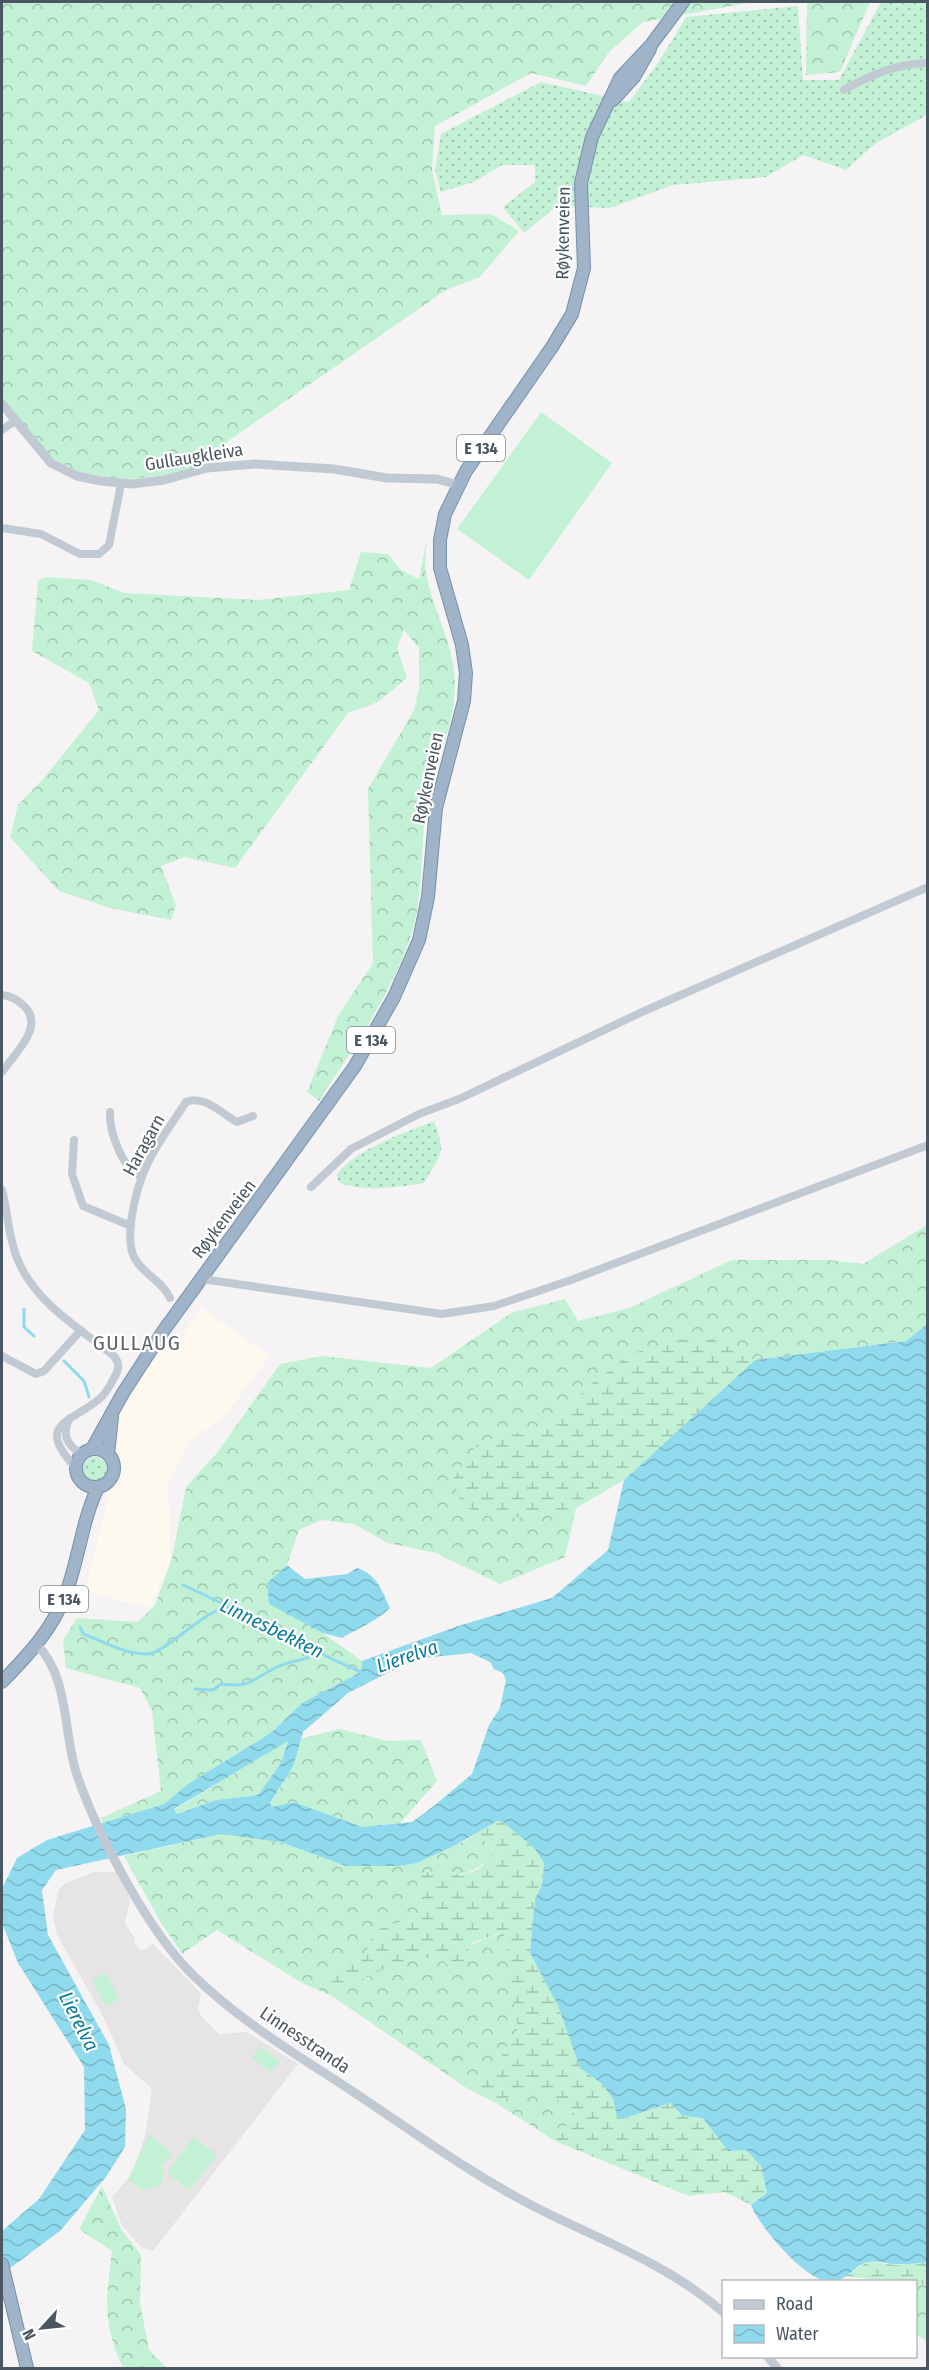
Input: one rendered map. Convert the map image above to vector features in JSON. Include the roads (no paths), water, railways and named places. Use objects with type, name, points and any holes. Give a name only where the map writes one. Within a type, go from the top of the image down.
[{"type":"highway","name":"Røykenveien","points":[[87,1451],[112,1416],[145,1358],[355,1066],[394,997],[419,940],[428,897],[436,808],[465,689],[462,645],[444,588],[439,556],[441,527],[458,484],[552,347],[575,307],[584,268],[581,194],[583,168],[592,137],[609,104],[634,77],[651,45],[683,2]]},
{"type":"highway","name":"Røykenveien","points":[[108,1454],[112,1416]]},
{"type":"highway","points":[[87,1451],[108,1454]]},
{"type":"highway","name":"E 134","points":[[84,1523],[82,1483],[75,1467],[87,1451]]},
{"type":"highway","name":"E 134","points":[[2,1682],[37,1645],[54,1620],[66,1593],[84,1523],[98,1487],[108,1482],[113,1473],[113,1462],[108,1454]]},
{"type":"highway","points":[[82,1483],[98,1487]]},
{"type":"highway","name":"E 134","points":[[2,1675],[20,1663]]},
{"type":"highway","points":[[2,2264],[27,2368]]},
{"type":"street","points":[[844,90],[894,68],[927,63]]},
{"type":"street","name":"Gullaugkleiva","points":[[2,404],[51,463],[77,476],[121,484],[164,480],[229,465],[255,464],[334,469],[387,478],[437,479],[458,484]]},
{"type":"street","points":[[2,430],[16,420]]},
{"type":"street","points":[[2,528],[41,534],[80,554],[99,554],[109,544],[121,484]]},
{"type":"street","points":[[311,1186],[351,1149],[418,1114],[459,1099],[632,1016],[927,887]]},
{"type":"street","points":[[2,995],[13,997],[26,1008],[31,1027],[28,1037],[2,1072]]},
{"type":"street","name":"Haragarn","points":[[170,1298],[164,1288],[137,1263],[131,1245],[131,1226],[140,1176],[186,1102],[195,1099],[204,1101],[237,1122],[253,1116]]},
{"type":"street","points":[[110,1112],[111,1135],[133,1171],[140,1176]]},
{"type":"street","points":[[75,1140],[72,1174],[83,1206],[131,1226]]},
{"type":"street","points":[[202,1279],[442,1314],[480,1309],[572,1280],[927,1145]]},
{"type":"street","points":[[2,1190],[11,1240],[26,1276],[42,1298],[114,1356],[119,1368],[102,1396],[61,1423],[58,1439],[63,1454],[75,1467]]},
{"type":"street","points":[[2,1356],[36,1374],[45,1371],[81,1330]]},
{"type":"street","points":[[70,1417],[65,1435],[69,1444],[87,1451]]},
{"type":"street","name":"Linnesstranda","points":[[37,1645],[56,1671],[73,1760],[97,1822],[151,1922],[174,1954],[193,1975],[241,2017],[483,2177],[549,2214],[657,2266],[698,2291],[722,2312]]},
{"type":"water","name":"Lierelva","points":[[927,1324],[927,2262],[892,2264],[874,2261],[860,2266],[839,2280],[824,2280],[814,2276],[787,2254],[756,2215],[751,2205],[767,2193],[761,2166],[746,2150],[728,2151],[703,2118],[683,2116],[670,2103],[623,2119],[617,2117],[613,2099],[602,2084],[580,2068],[558,2006],[530,1953],[535,1899],[542,1885],[544,1863],[535,1849],[503,1822],[497,1821],[456,1845],[417,1863],[400,1866],[346,1866],[280,1842],[221,1834],[56,1870],[42,1890],[48,1935],[109,2045],[126,2109],[125,2147],[106,2177],[60,2231],[2,2274],[2,2231],[39,2199],[85,2130],[84,2067],[18,1963],[2,1923],[2,1889],[17,1858],[47,1840],[164,1804],[188,1784],[272,1732],[302,1703],[361,1672],[362,1661],[458,1626],[552,1598],[608,1550],[624,1480],[755,1360],[906,1341]],"holes":[[[471,1653],[490,1662],[494,1669],[503,1673],[506,1680],[500,1708],[489,1725],[472,1774],[412,1822],[362,1827],[294,1802],[272,1807],[270,1803],[293,1767],[303,1732],[348,1693],[415,1659]],[[288,1741],[281,1763],[258,1795],[216,1800],[177,1814],[174,1809]]]},
{"type":"water","points":[[287,1565],[305,1579],[347,1574],[357,1568],[374,1579],[390,1608],[373,1621],[342,1638],[323,1633],[269,1604],[267,1583]]},
{"type":"waterway","name":"Linnesbekken","points":[[24,1309],[24,1327],[34,1336]]},
{"type":"waterway","name":"Linnesbekken","points":[[64,1361],[84,1381],[89,1397]]},
{"type":"waterway","name":"Linnesbekken","points":[[183,1585],[361,1672]]},
{"type":"waterway","points":[[80,1627],[83,1634],[121,1650],[146,1654],[163,1648],[207,1616],[229,1606]]},
{"type":"waterway","points":[[195,1689],[213,1690],[221,1684],[246,1684],[277,1667],[317,1654]]},
{"type":"district","name":"GULLAUG","points":[[137,1343]]}]
